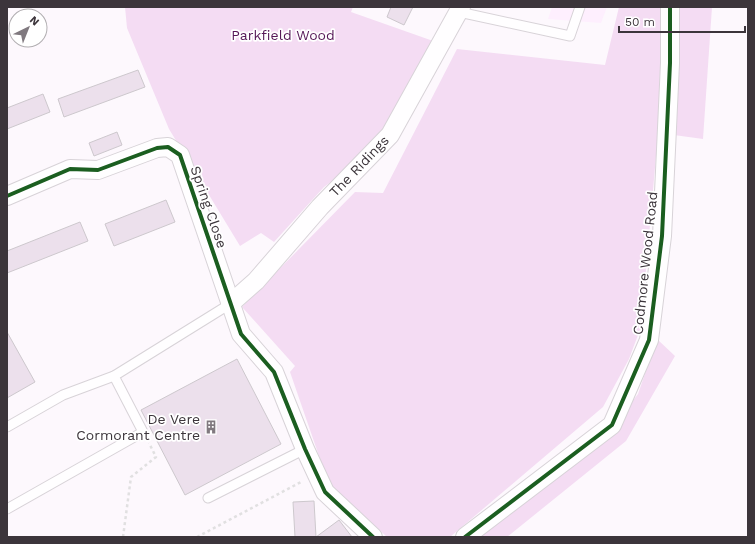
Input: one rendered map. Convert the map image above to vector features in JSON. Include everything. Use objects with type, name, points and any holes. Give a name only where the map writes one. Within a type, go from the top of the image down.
[{"type":"street","name":"Codmore Wood Road","points":[[465,537],[612,425],[649,340],[662,236],[670,62],[670,7]]},
{"type":"street","name":"The Ridings","points":[[230,304],[256,281],[320,207],[390,135],[460,10]]},
{"type":"street","name":"Spring Close","points":[[7,196],[70,169],[98,170],[157,148],[168,147],[180,155],[230,304]]},
{"type":"street","points":[[230,304],[241,334],[274,372],[305,449],[325,492],[373,537]]},
{"type":"lane","points":[[460,10],[570,36],[580,7]]},
{"type":"lane","points":[[7,427],[63,395],[114,376],[214,316],[230,304]]},
{"type":"lane","points":[[7,509],[143,432],[114,376]]},
{"type":"lane","points":[[208,498],[305,449]]},
{"type":"path","points":[[123,537],[131,477],[156,457],[143,432]]},
{"type":"path","points":[[197,537],[306,479]]},
{"type":"shaded area","points":[[552,7],[607,7],[601,23],[548,19]]},
{"type":"green space","name":"Parkfield Wood","points":[[125,7],[353,7],[351,12],[436,42],[387,129],[348,169],[324,187],[274,242],[261,233],[240,246],[169,129],[127,28]]},
{"type":"green space","points":[[619,7],[662,7],[658,133],[641,327],[629,359],[603,407],[450,537],[387,537],[328,482],[290,372],[295,366],[242,307],[355,192],[383,193],[457,49],[605,65]]},
{"type":"green space","points":[[676,7],[712,7],[703,139],[674,135]]},
{"type":"green space","points":[[657,339],[675,356],[626,441],[507,537],[478,537],[595,449],[638,394]]},
{"type":"building","points":[[391,7],[413,7],[404,25],[387,17]]},
{"type":"building","points":[[138,70],[145,87],[64,117],[58,99]]},
{"type":"building","points":[[43,94],[50,112],[7,129],[7,108]]},
{"type":"building","points":[[117,132],[122,145],[94,156],[89,143]]},
{"type":"building","points":[[166,200],[175,222],[114,246],[105,224]]},
{"type":"building","points":[[80,222],[88,241],[7,273],[7,251]]},
{"type":"building","points":[[7,332],[35,382],[7,398]]},
{"type":"building","name":"De Vere Cormorant Centre","points":[[237,359],[281,444],[185,495],[141,410]]},
{"type":"building","points":[[314,501],[316,537],[295,537],[293,502]]},
{"type":"building","points":[[339,520],[352,537],[316,537]]},
{"type":"cycle path","points":[[465,537],[612,425],[649,340],[662,236],[670,63],[670,7]]},
{"type":"cycle path","points":[[7,196],[70,169],[98,170],[157,148],[168,147],[180,155],[241,334],[274,372],[305,449],[325,492],[373,537]]},
{"type":"place","name":"De Vere Cormorant Centre","points":[[211,427]]}]
